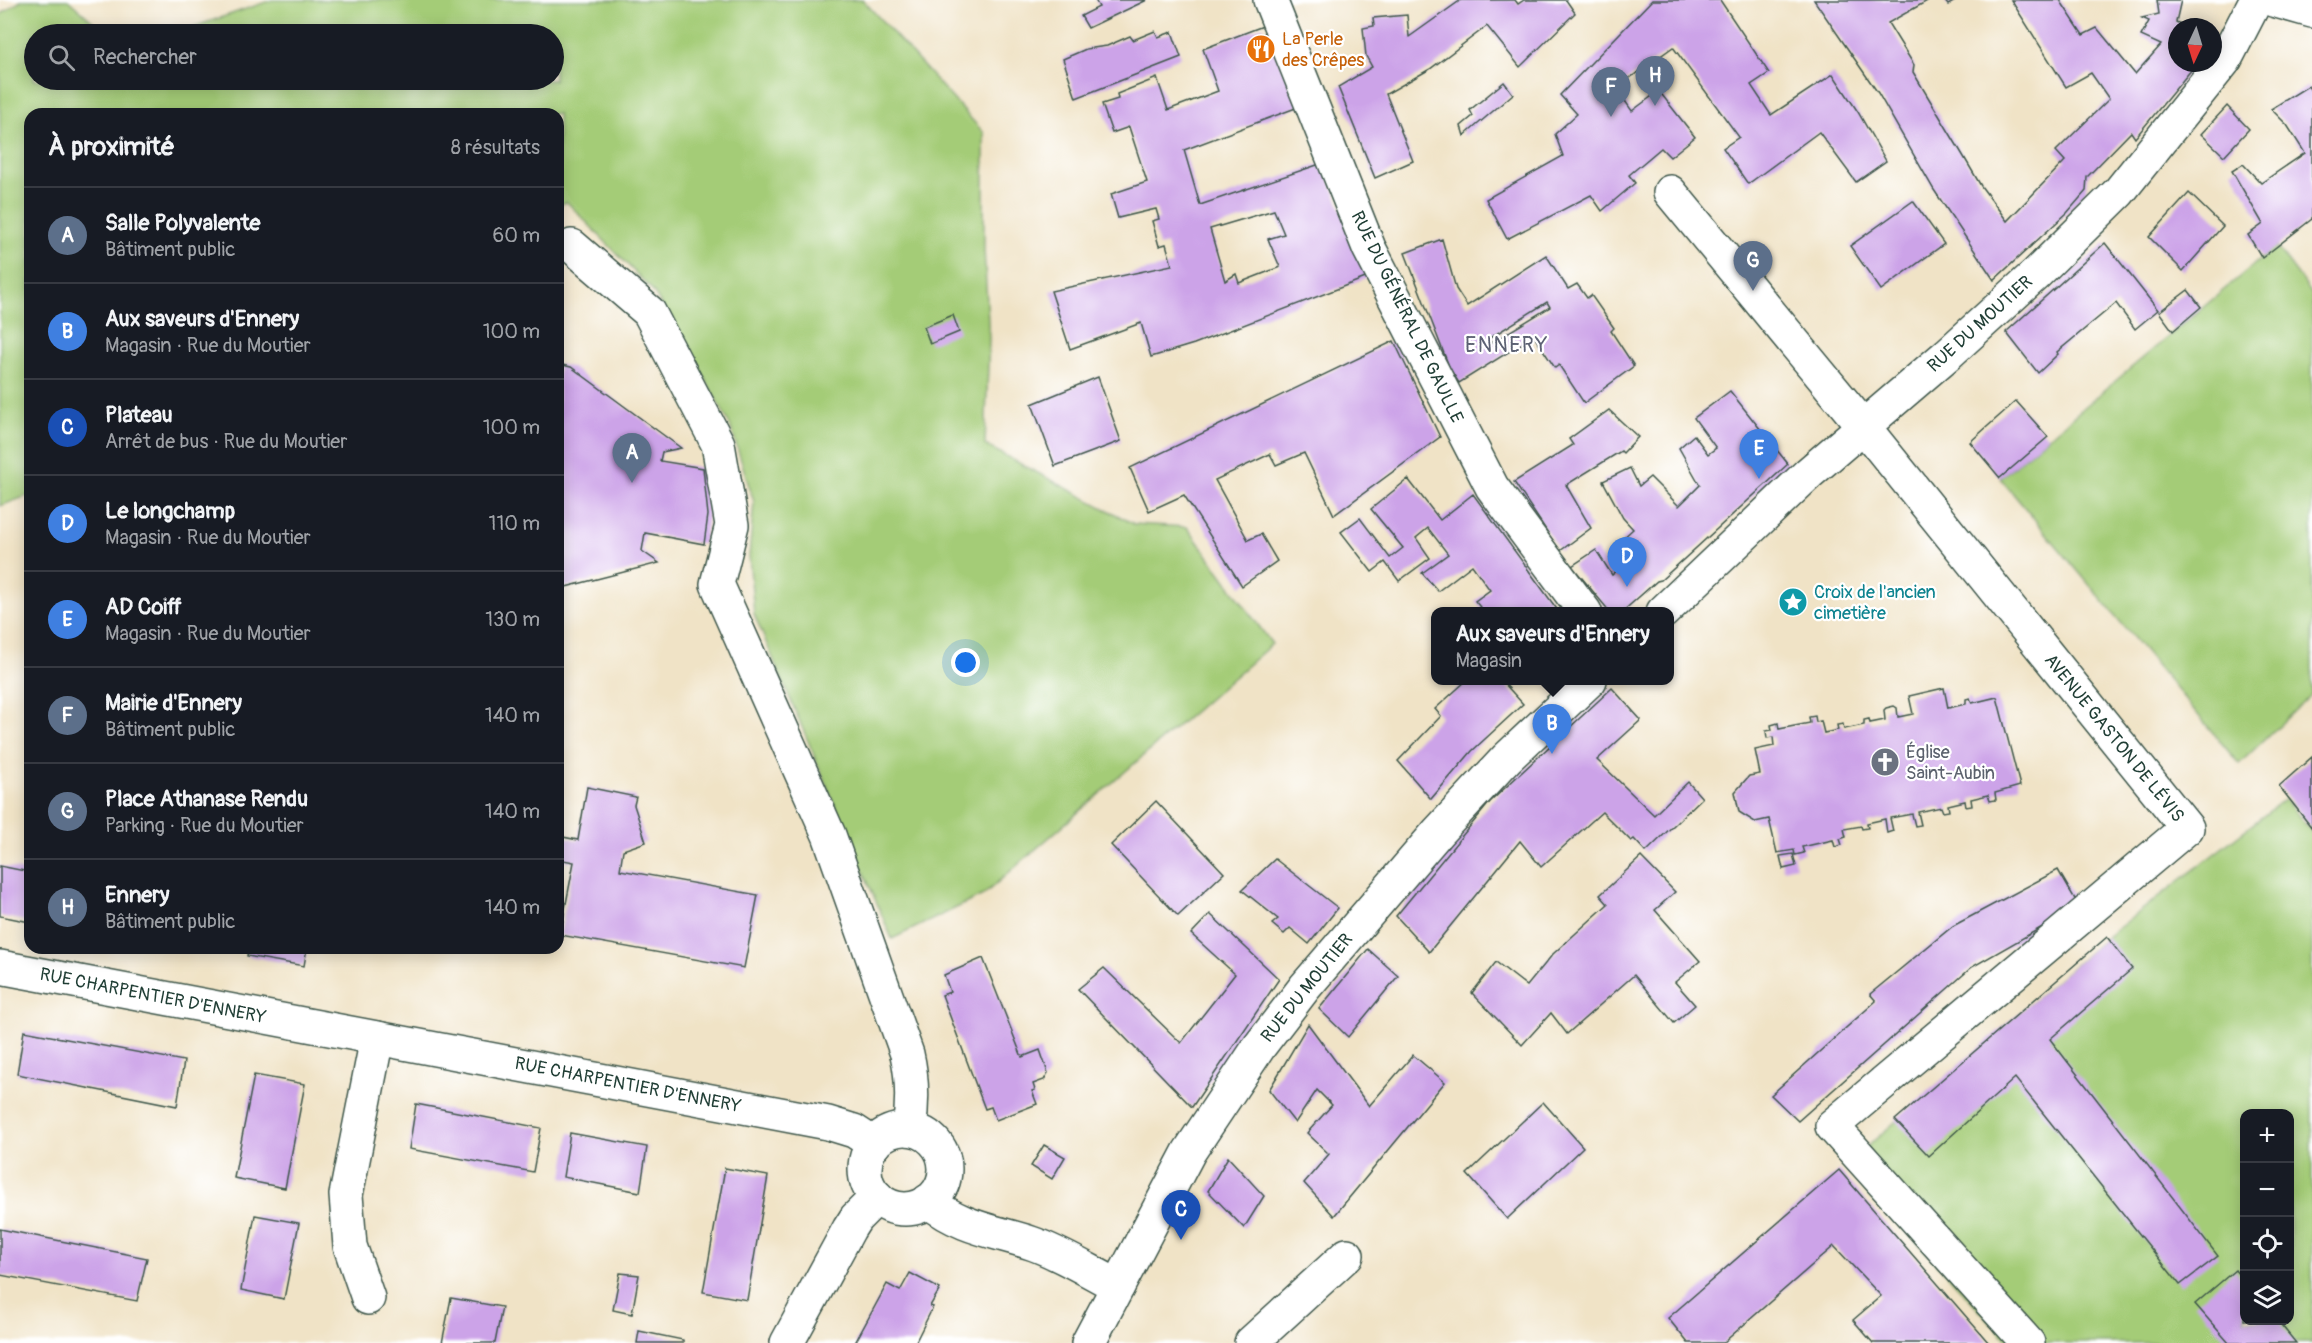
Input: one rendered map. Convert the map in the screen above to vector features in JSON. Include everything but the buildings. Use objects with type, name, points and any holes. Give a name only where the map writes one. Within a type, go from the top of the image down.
[{"type":"street","name":"RUE DU GÉNÉRAL DE GAULLE","points":[[1270,0],[1369,248],[1492,487],[1581,607]]},
{"type":"street","name":"RUE DU MOUTIER","points":[[1668,607],[1809,473],[1948,354],[2036,274],[2119,192],[2226,60],[2256,0]]},
{"type":"street","points":[[2272,0],[2312,11]]},
{"type":"street","points":[[1670,192],[1863,426]]},
{"type":"street","points":[[572,246],[649,312],[718,444],[732,525],[717,584],[829,835],[907,1054],[913,1097],[909,1129]]},
{"type":"street","name":"AVENUE GASTON DE LÉVIS","points":[[1863,426],[2187,828],[1832,1126],[2028,1343]]},
{"type":"street","name":"RUE DU MOUTIER","points":[[1088,1343],[1189,1152],[1258,1047],[1305,987],[1438,832],[1507,758],[1586,685]]},
{"type":"street","name":"RUE CHARPENTIER D'ENNERY","points":[[0,967],[828,1123],[854,1131],[874,1144]]},
{"type":"street","points":[[368,1298],[350,1246],[346,1196],[377,1038]]},
{"type":"street","points":[[909,1129],[930,1138],[941,1153],[945,1173],[938,1191],[928,1201],[906,1209],[887,1205],[877,1197],[868,1184],[865,1174],[867,1156],[874,1144],[894,1130],[909,1129]]},
{"type":"street","points":[[788,1343],[849,1229],[856,1218],[877,1197]]},
{"type":"street","points":[[928,1201],[938,1209],[976,1229],[1032,1243],[1118,1286]]},
{"type":"street","points":[[1251,1343],[1347,1255]]},
{"type":"green space","points":[[22,0],[68,0],[96,24],[24,24],[24,90],[564,90],[564,24],[202,24],[272,0],[863,0],[984,133],[984,249],[989,339],[985,445],[1134,524],[1187,527],[1272,644],[983,895],[892,939],[754,614],[749,556],[754,502],[730,425],[692,354],[652,290],[567,202],[564,203],[564,108],[24,108],[24,497],[0,506],[0,15]]},
{"type":"green space","points":[[2276,246],[2312,294],[2312,694],[2239,764],[2000,478]]},
{"type":"green space","points":[[2285,799],[2312,832],[2312,1343],[2010,1343],[1846,1165],[2107,937]]},
{"type":"place","name":"La Perle des Crêpes","points":[[1261,49]]},
{"type":"place","name":"Ennery","points":[[1655,106]]},
{"type":"place","name":"Mairie d'Ennery","points":[[1611,117]]},
{"type":"place","name":"Place Athanase Rendu","points":[[1753,291]]},
{"type":"place","name":"AD Coiff","points":[[1759,479]]},
{"type":"place","name":"Salle Polyvalente","points":[[632,483]]},
{"type":"place","name":"Le longchamp","points":[[1627,587]]},
{"type":"place","name":"Croix de l'ancien cimetière","points":[[1793,602]]},
{"type":"place","name":"Aux saveurs d'Ennery","points":[[1552,754]]},
{"type":"place","name":"Église Saint-Aubin","points":[[1885,762]]},
{"type":"place","name":"Plateau","points":[[1181,1240]]},
{"type":"district","name":"ENNERY","points":[[1507,345]]}]
